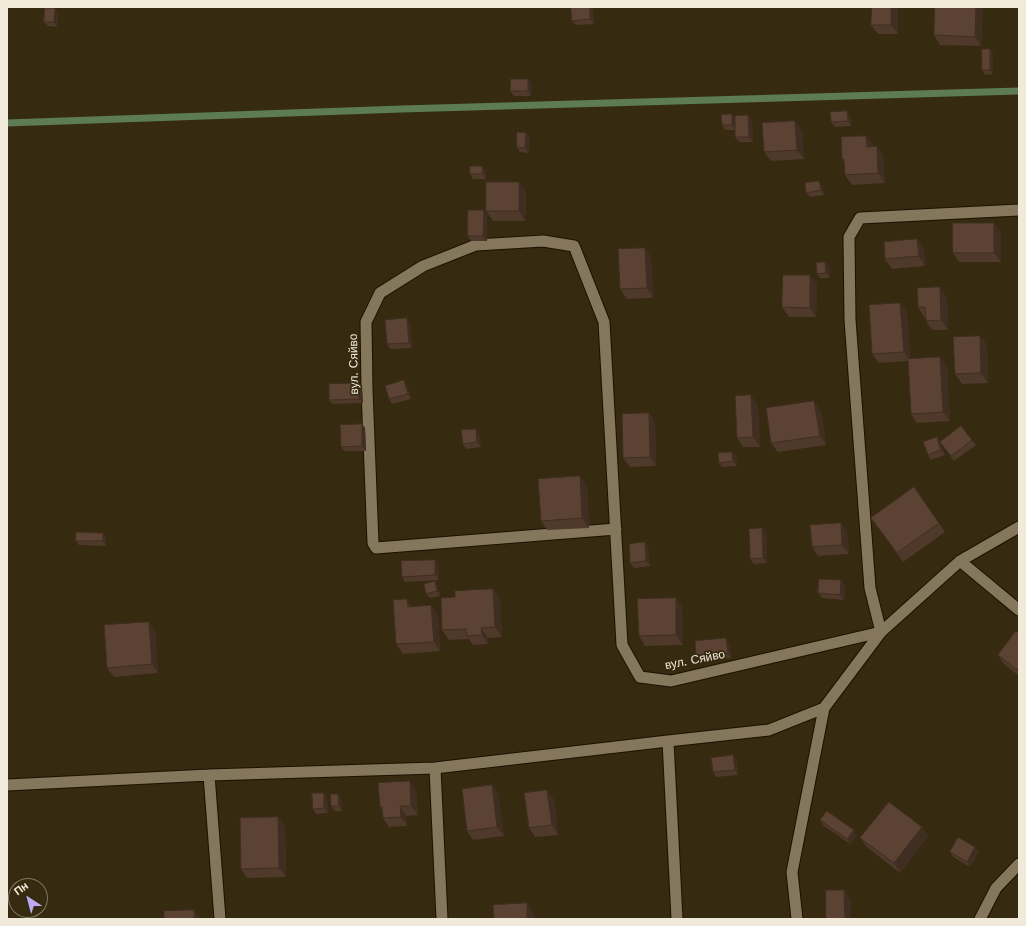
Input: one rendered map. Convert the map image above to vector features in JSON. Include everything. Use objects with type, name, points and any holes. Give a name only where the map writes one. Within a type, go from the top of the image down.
[{"type":"street","points":[[881,632],[870,588],[850,320],[849,237],[860,218],[1019,210]]},
{"type":"street","name":"вул. Сяйво","points":[[616,529],[376,548],[373,544],[366,322],[380,293],[423,266],[476,245],[543,241],[574,246],[604,322],[616,529],[622,645],[640,678],[671,681],[881,632]]},
{"type":"street","points":[[797,919],[792,872],[824,708],[881,632],[960,561],[1019,528]]},
{"type":"street","points":[[960,561],[1019,610]]},
{"type":"street","points":[[7,785],[209,775],[435,768],[769,730],[824,708]]},
{"type":"street","points":[[668,741],[677,919]]},
{"type":"street","points":[[435,768],[442,919]]},
{"type":"street","points":[[209,775],[220,919]]},
{"type":"street","points":[[980,919],[996,888],[1019,864]]},
{"type":"building","points":[[571,7],[590,7],[590,19],[572,21]]},
{"type":"building","points":[[872,7],[891,7],[891,25],[871,25]]},
{"type":"building","points":[[935,7],[976,7],[975,37],[934,35]]},
{"type":"building","points":[[45,8],[55,8],[54,22],[44,22]]},
{"type":"building","points":[[982,49],[990,49],[990,70],[982,70]]},
{"type":"building","points":[[511,79],[528,79],[528,91],[510,91]]},
{"type":"building","points":[[847,111],[848,121],[831,122],[830,112]]},
{"type":"building","points":[[732,114],[732,125],[722,125],[721,115]]},
{"type":"building","points":[[748,115],[749,137],[735,137],[735,116]]},
{"type":"building","points":[[795,121],[797,150],[764,152],[762,123]]},
{"type":"building","points":[[517,132],[526,133],[525,148],[517,147]]},
{"type":"building","points":[[866,136],[867,147],[877,146],[878,173],[845,175],[844,159],[842,159],[841,137]]},
{"type":"building","points":[[470,166],[482,166],[483,174],[470,174]]},
{"type":"building","points":[[819,181],[821,190],[806,193],[805,183]]},
{"type":"building","points":[[486,182],[519,182],[519,211],[486,211]]},
{"type":"building","points":[[468,210],[484,210],[483,236],[468,236]]},
{"type":"building","points":[[953,223],[994,223],[994,253],[953,253]]},
{"type":"building","points":[[917,239],[919,256],[885,259],[884,242]]},
{"type":"building","points":[[645,248],[647,288],[620,289],[618,249]]},
{"type":"building","points":[[825,262],[826,273],[817,274],[816,263]]},
{"type":"building","points":[[783,275],[810,275],[810,308],[782,307]]},
{"type":"building","points":[[940,287],[941,320],[926,321],[925,307],[918,307],[917,288]]},
{"type":"building","points":[[900,303],[904,352],[872,354],[869,305]]},
{"type":"building","points":[[407,318],[409,343],[387,344],[385,320]]},
{"type":"building","points":[[980,336],[981,373],[955,374],[953,337]]},
{"type":"building","points":[[940,357],[943,412],[911,414],[908,359]]},
{"type":"building","points":[[404,380],[408,394],[389,399],[385,386]]},
{"type":"building","points":[[359,383],[359,399],[329,400],[329,384]]},
{"type":"building","points":[[751,395],[753,437],[737,438],[735,396]]},
{"type":"building","points":[[814,401],[820,436],[771,443],[766,408]]},
{"type":"building","points":[[649,413],[650,457],[623,458],[622,414]]},
{"type":"building","points":[[362,424],[362,446],[341,447],[340,425]]},
{"type":"building","points":[[961,426],[972,440],[951,456],[940,442]]},
{"type":"building","points":[[476,429],[477,442],[463,444],[461,430]]},
{"type":"building","points":[[937,437],[941,450],[928,455],[923,442]]},
{"type":"building","points":[[732,452],[733,461],[719,463],[718,453]]},
{"type":"building","points":[[580,476],[582,518],[541,521],[538,479]]},
{"type":"building","points":[[914,487],[939,523],[897,553],[871,518]]},
{"type":"building","points":[[841,523],[842,545],[812,547],[810,525]]},
{"type":"building","points":[[762,528],[763,558],[750,559],[749,529]]},
{"type":"building","points":[[76,532],[103,533],[103,541],[76,541]]},
{"type":"building","points":[[645,542],[646,561],[630,563],[629,544]]},
{"type":"building","points":[[435,560],[435,575],[402,577],[401,561]]},
{"type":"building","points":[[819,579],[841,580],[840,595],[818,593]]},
{"type":"building","points":[[435,581],[437,591],[426,594],[424,584]]},
{"type":"building","points":[[493,589],[495,627],[481,628],[482,635],[467,636],[466,629],[442,630],[441,598],[455,597],[455,591]]},
{"type":"building","points":[[676,598],[676,635],[639,636],[637,599]]},
{"type":"building","points":[[407,599],[408,607],[431,605],[434,642],[396,644],[393,600]]},
{"type":"building","points":[[149,622],[152,664],[107,668],[104,625]]},
{"type":"building","points":[[1016,631],[1019,633],[1019,667],[1017,670],[998,655]]},
{"type":"building","points":[[726,638],[728,653],[696,657],[695,641]]},
{"type":"building","points":[[733,755],[735,770],[713,772],[711,758]]},
{"type":"building","points":[[410,781],[411,806],[400,806],[401,817],[383,818],[382,807],[380,807],[378,783]]},
{"type":"building","points":[[492,785],[497,827],[467,831],[462,789]]},
{"type":"building","points":[[547,790],[552,825],[529,828],[524,793]]},
{"type":"building","points":[[312,793],[324,793],[324,808],[313,809]]},
{"type":"building","points":[[331,794],[338,794],[339,806],[331,806]]},
{"type":"building","points":[[889,802],[922,827],[894,863],[860,838]]},
{"type":"building","points":[[827,811],[854,830],[847,839],[820,820]]},
{"type":"building","points":[[278,817],[279,868],[241,869],[240,818]]},
{"type":"building","points":[[958,837],[975,847],[967,862],[950,852]]},
{"type":"building","points":[[826,890],[844,890],[845,919],[826,919]]},
{"type":"building","points":[[527,903],[527,919],[494,919],[493,905]]},
{"type":"building","points":[[194,910],[194,919],[164,919],[164,911]]},
{"type":"waterway","points":[[7,123],[402,109],[1019,91]]}]
